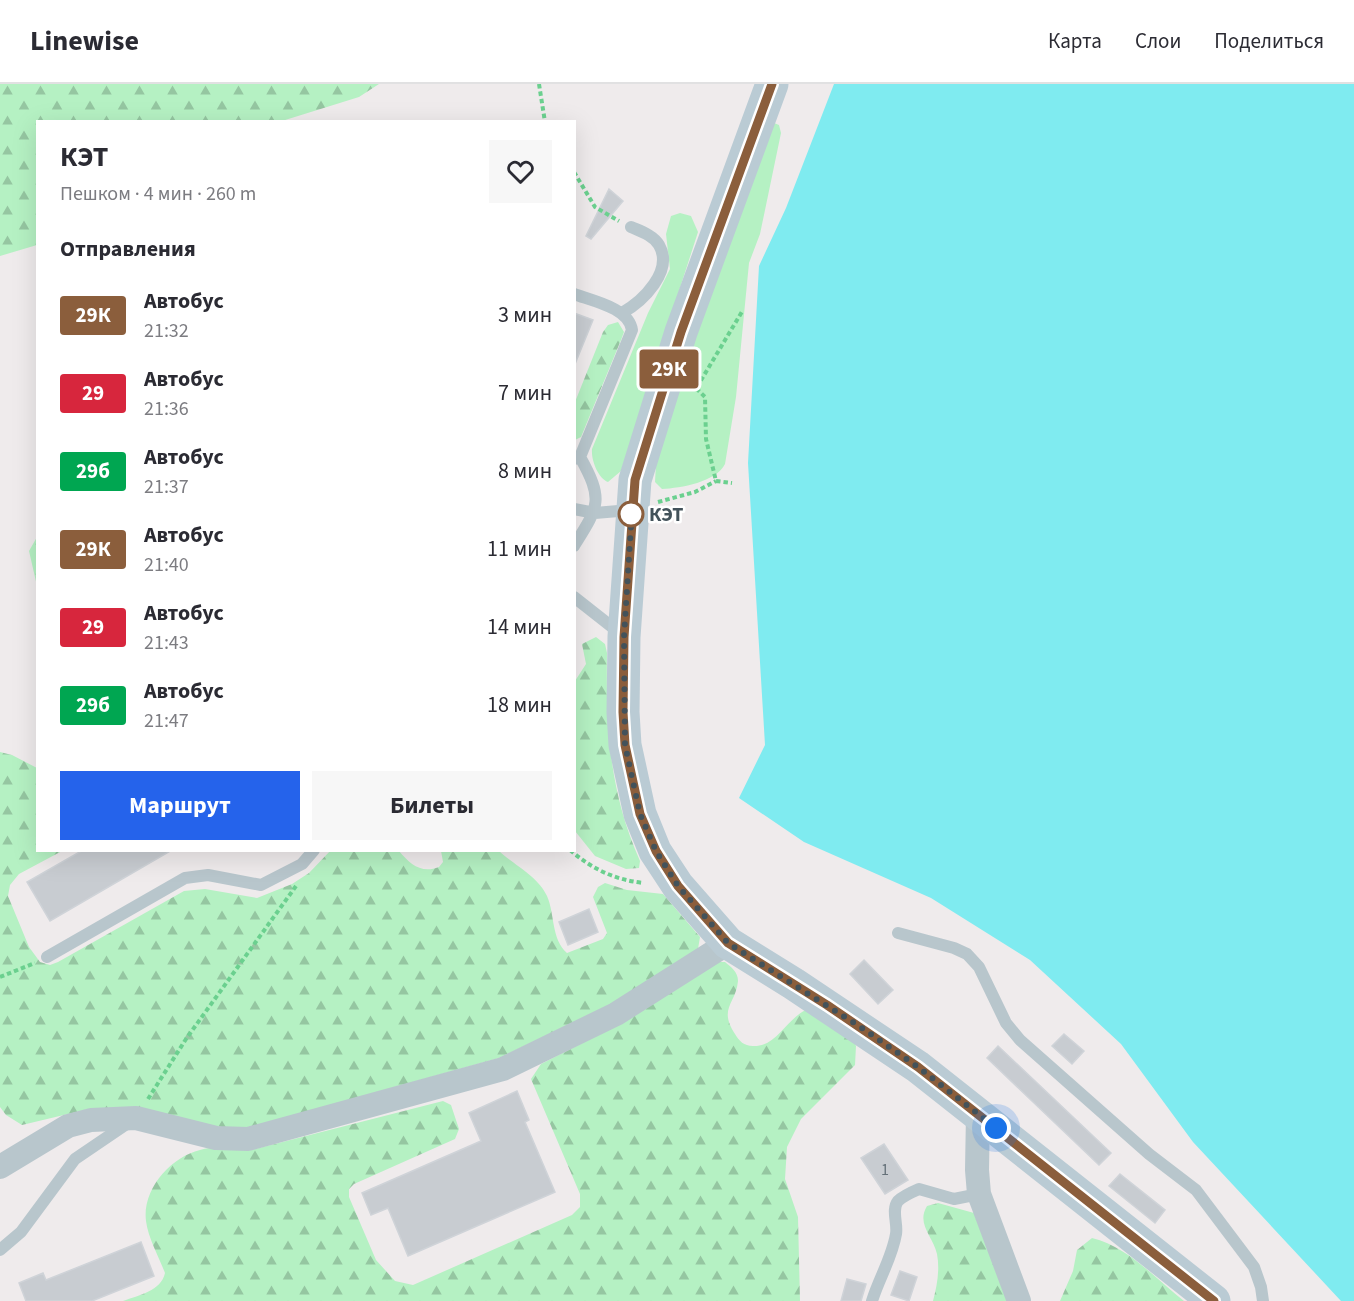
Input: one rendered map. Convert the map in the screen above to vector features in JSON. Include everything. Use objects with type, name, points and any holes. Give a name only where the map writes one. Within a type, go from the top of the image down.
[{"type":"main road","points":[[772,84],[734,183],[667,375],[635,480],[624,637],[625,745],[634,793],[656,851],[678,886],[728,943],[859,1026],[978,1114],[1214,1301]]},
{"type":"street","points":[[0,1167],[68,1126],[91,1120],[136,1118],[216,1138],[248,1139],[492,1072],[561,1043],[616,1014],[728,943]]},
{"type":"street","points":[[978,1114],[979,1194],[1020,1301]]},
{"type":"lane","points":[[622,313],[646,295],[662,271],[658,243],[631,227]]},
{"type":"lane","points":[[576,295],[622,313],[631,323],[629,341],[577,458],[593,483],[596,495],[595,513],[576,543]]},
{"type":"lane","points":[[576,509],[595,513],[632,510]]},
{"type":"lane","points":[[576,599],[624,637]]},
{"type":"lane","points":[[47,957],[185,878],[208,875],[261,885],[302,864],[312,852]]},
{"type":"lane","points":[[898,933],[954,948],[967,954],[979,967],[1002,1014],[1020,1040],[1149,1154],[1196,1190],[1254,1267],[1263,1301]]},
{"type":"lane","points":[[0,1250],[21,1232],[75,1160],[136,1118]]},
{"type":"lane","points":[[872,1301],[879,1279],[892,1252],[897,1232],[895,1209],[898,1202],[919,1189],[954,1199],[979,1194]]},
{"type":"path","points":[[539,84],[545,120]]},
{"type":"path","points":[[576,175],[595,207],[631,227]]},
{"type":"path","points":[[697,387],[743,310]]},
{"type":"path","points":[[667,375],[697,387],[705,397],[706,439],[716,481]]},
{"type":"path","points":[[632,510],[695,492],[716,481],[732,483]]},
{"type":"path","points":[[572,852],[591,867],[626,881],[678,886]]},
{"type":"path","points":[[136,1118],[186,1039],[297,885],[302,864]]},
{"type":"path","points":[[0,977],[47,957]]},
{"type":"green space","points":[[0,84],[379,84],[359,97],[285,120],[36,120],[36,245],[0,256]]},
{"type":"green space","points":[[774,123],[779,125],[781,133],[760,234],[749,263],[736,397],[725,464],[706,480],[662,489],[655,482],[656,464],[693,340]]},
{"type":"green space","points":[[680,213],[691,216],[698,232],[621,471],[608,482],[601,477],[596,468],[592,449],[648,313],[670,269],[666,234],[671,216]]},
{"type":"green space","points":[[618,322],[624,332],[581,437],[576,440],[576,400],[603,332],[608,325]]},
{"type":"green space","points":[[36,539],[36,582],[29,551]]},
{"type":"green space","points":[[596,637],[605,644],[607,707],[612,759],[622,810],[640,861],[639,868],[626,869],[595,856],[576,832],[576,679],[586,664],[582,644]]},
{"type":"green space","points":[[0,752],[12,755],[36,767],[36,852],[60,852],[19,874],[10,885],[8,896],[29,947],[40,962],[50,965],[184,891],[205,889],[257,898],[292,884],[309,873],[329,852],[400,852],[416,867],[433,869],[439,867],[443,862],[441,852],[500,852],[532,877],[543,889],[550,903],[558,941],[567,953],[603,939],[607,933],[593,897],[598,887],[605,883],[627,890],[663,894],[700,937],[698,949],[611,1004],[499,1058],[248,1128],[222,1127],[89,1109],[22,1125],[6,1115],[0,1107]]},
{"type":"green space","points":[[718,962],[725,962],[737,975],[737,989],[729,1006],[728,1018],[737,1037],[744,1044],[753,1046],[769,1042],[806,1010],[853,1040],[856,1046],[855,1065],[801,1119],[787,1147],[785,1179],[798,1217],[800,1301],[123,1301],[148,1292],[163,1279],[165,1273],[149,1234],[146,1209],[154,1186],[169,1167],[179,1160],[189,1154],[213,1148],[251,1150],[443,1101],[451,1105],[459,1129],[455,1139],[354,1184],[349,1189],[349,1197],[376,1260],[395,1281],[413,1285],[572,1215],[580,1207],[580,1194],[531,1079],[541,1064],[622,1023]]},
{"type":"green space","points":[[938,1203],[974,1213],[1007,1301],[933,1301],[938,1278],[938,1260],[923,1219],[927,1206]]},
{"type":"green space","points":[[1092,1238],[1117,1248],[1141,1264],[1184,1301],[1060,1301],[1073,1271],[1077,1250]]},
{"type":"water","points":[[834,84],[1354,84],[1354,1301],[1341,1301],[1193,1142],[1121,1044],[1030,960],[931,898],[804,842],[739,798],[765,745],[748,463],[759,266],[786,208]]},
{"type":"building","points":[[609,189],[623,201],[591,239],[586,236]]},
{"type":"building","points":[[576,314],[593,320],[576,362]]},
{"type":"building","points":[[80,852],[169,852],[50,921],[27,882]]},
{"type":"building","points":[[589,909],[598,932],[568,945],[559,922]]},
{"type":"building","points":[[864,960],[893,990],[878,1004],[850,974]]},
{"type":"building","points":[[1064,1034],[1084,1051],[1072,1064],[1052,1046]]},
{"type":"building","points":[[998,1046],[1111,1153],[1099,1165],[987,1058]]},
{"type":"building","points":[[517,1091],[529,1120],[525,1122],[555,1192],[408,1256],[388,1208],[371,1215],[362,1193],[481,1141],[469,1113]]},
{"type":"building","points":[[884,1144],[908,1180],[885,1194],[861,1158]]},
{"type":"building","points":[[1120,1174],[1165,1210],[1155,1223],[1109,1186]]},
{"type":"building","points":[[141,1242],[154,1276],[92,1301],[26,1301],[19,1283],[43,1273],[46,1280]]},
{"type":"building","points":[[900,1271],[917,1277],[909,1301],[891,1295]]},
{"type":"building","points":[[847,1279],[866,1284],[861,1301],[841,1301]]},
{"type":"bus line","name":"29К","points":[[772,84],[738,171],[681,332],[635,480],[624,637],[623,712],[625,745],[640,814],[656,851],[678,886],[728,943],[827,1005],[918,1067],[1214,1301]]},
{"type":"place","name":"КЭТ","points":[[631,514]]},
{"type":"route","points":[[631,514],[632,510],[624,637],[625,745],[640,814],[656,851],[678,886],[728,943],[859,1026],[918,1067],[996,1128]]}]
